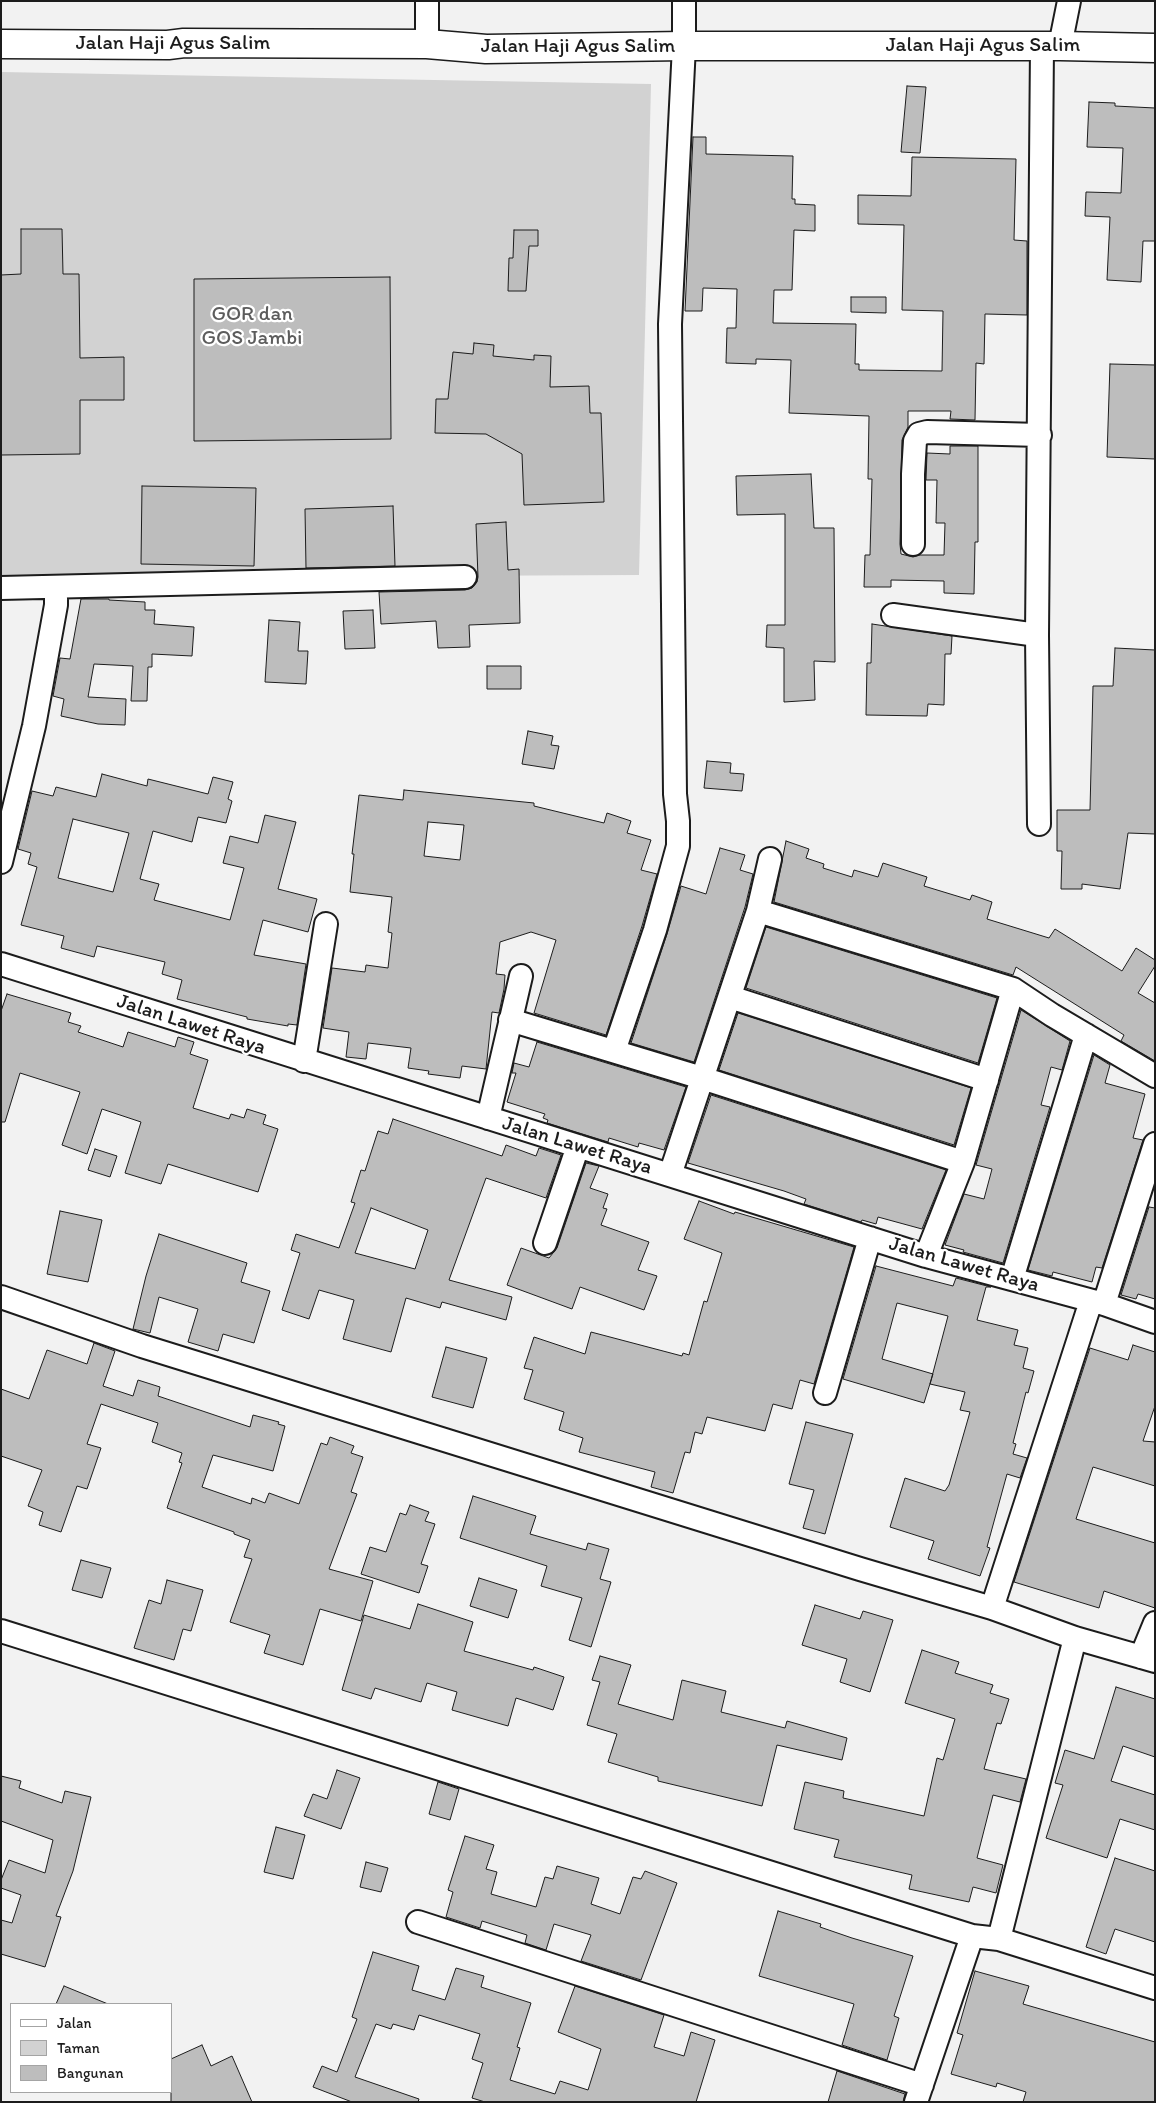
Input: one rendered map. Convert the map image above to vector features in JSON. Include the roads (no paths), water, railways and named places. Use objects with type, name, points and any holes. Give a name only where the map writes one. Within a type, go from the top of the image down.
[{"type":"main road","name":"Jalan Haji Agus Salim","points":[[1,44],[168,45],[184,42],[427,44],[486,49],[684,46],[1051,46],[1155,48]]},
{"type":"street","points":[[427,1],[427,44]]},
{"type":"street","points":[[614,1051],[655,930],[678,846],[675,794],[670,324],[684,46],[684,1]]},
{"type":"street","points":[[1039,824],[1037,635],[1040,435],[1051,46],[1069,1]]},
{"type":"street","points":[[914,544],[912,474],[915,440],[919,434],[927,432],[1040,435]]},
{"type":"street","points":[[1,588],[465,577]]},
{"type":"street","points":[[1,862],[24,775],[34,726],[56,604],[56,588]]},
{"type":"street","points":[[892,615],[1037,635]]},
{"type":"street","points":[[670,1175],[758,911],[770,859]]},
{"type":"street","points":[[758,911],[1013,989],[1155,1076]]},
{"type":"street","points":[[304,1061],[326,924]]},
{"type":"street","name":"Jalan Lawet Raya","points":[[1,964],[926,1256],[1098,1302],[1155,1322]]},
{"type":"street","points":[[488,1118],[521,976]]},
{"type":"street","points":[[926,1256],[963,1162],[1013,989]]},
{"type":"street","points":[[730,997],[987,1080]]},
{"type":"street","points":[[510,1020],[702,1078],[963,1162]]},
{"type":"street","points":[[1012,1279],[1086,1035]]},
{"type":"street","points":[[992,1608],[1098,1302],[1146,1203],[1155,1144]]},
{"type":"street","points":[[545,1243],[578,1146]]},
{"type":"street","points":[[825,1393],[870,1238]]},
{"type":"street","points":[[1,1297],[142,1346],[992,1608],[1075,1638],[1148,1659],[1155,1623]]},
{"type":"street","points":[[1,1631],[972,1936],[998,1939],[1155,1988]]},
{"type":"street","points":[[998,1939],[1075,1638]]},
{"type":"street","points":[[418,1922],[919,2093],[972,1936]]},
{"type":"park label","name":"GOR dan GOS Jambi","points":[[252,327]]}]
